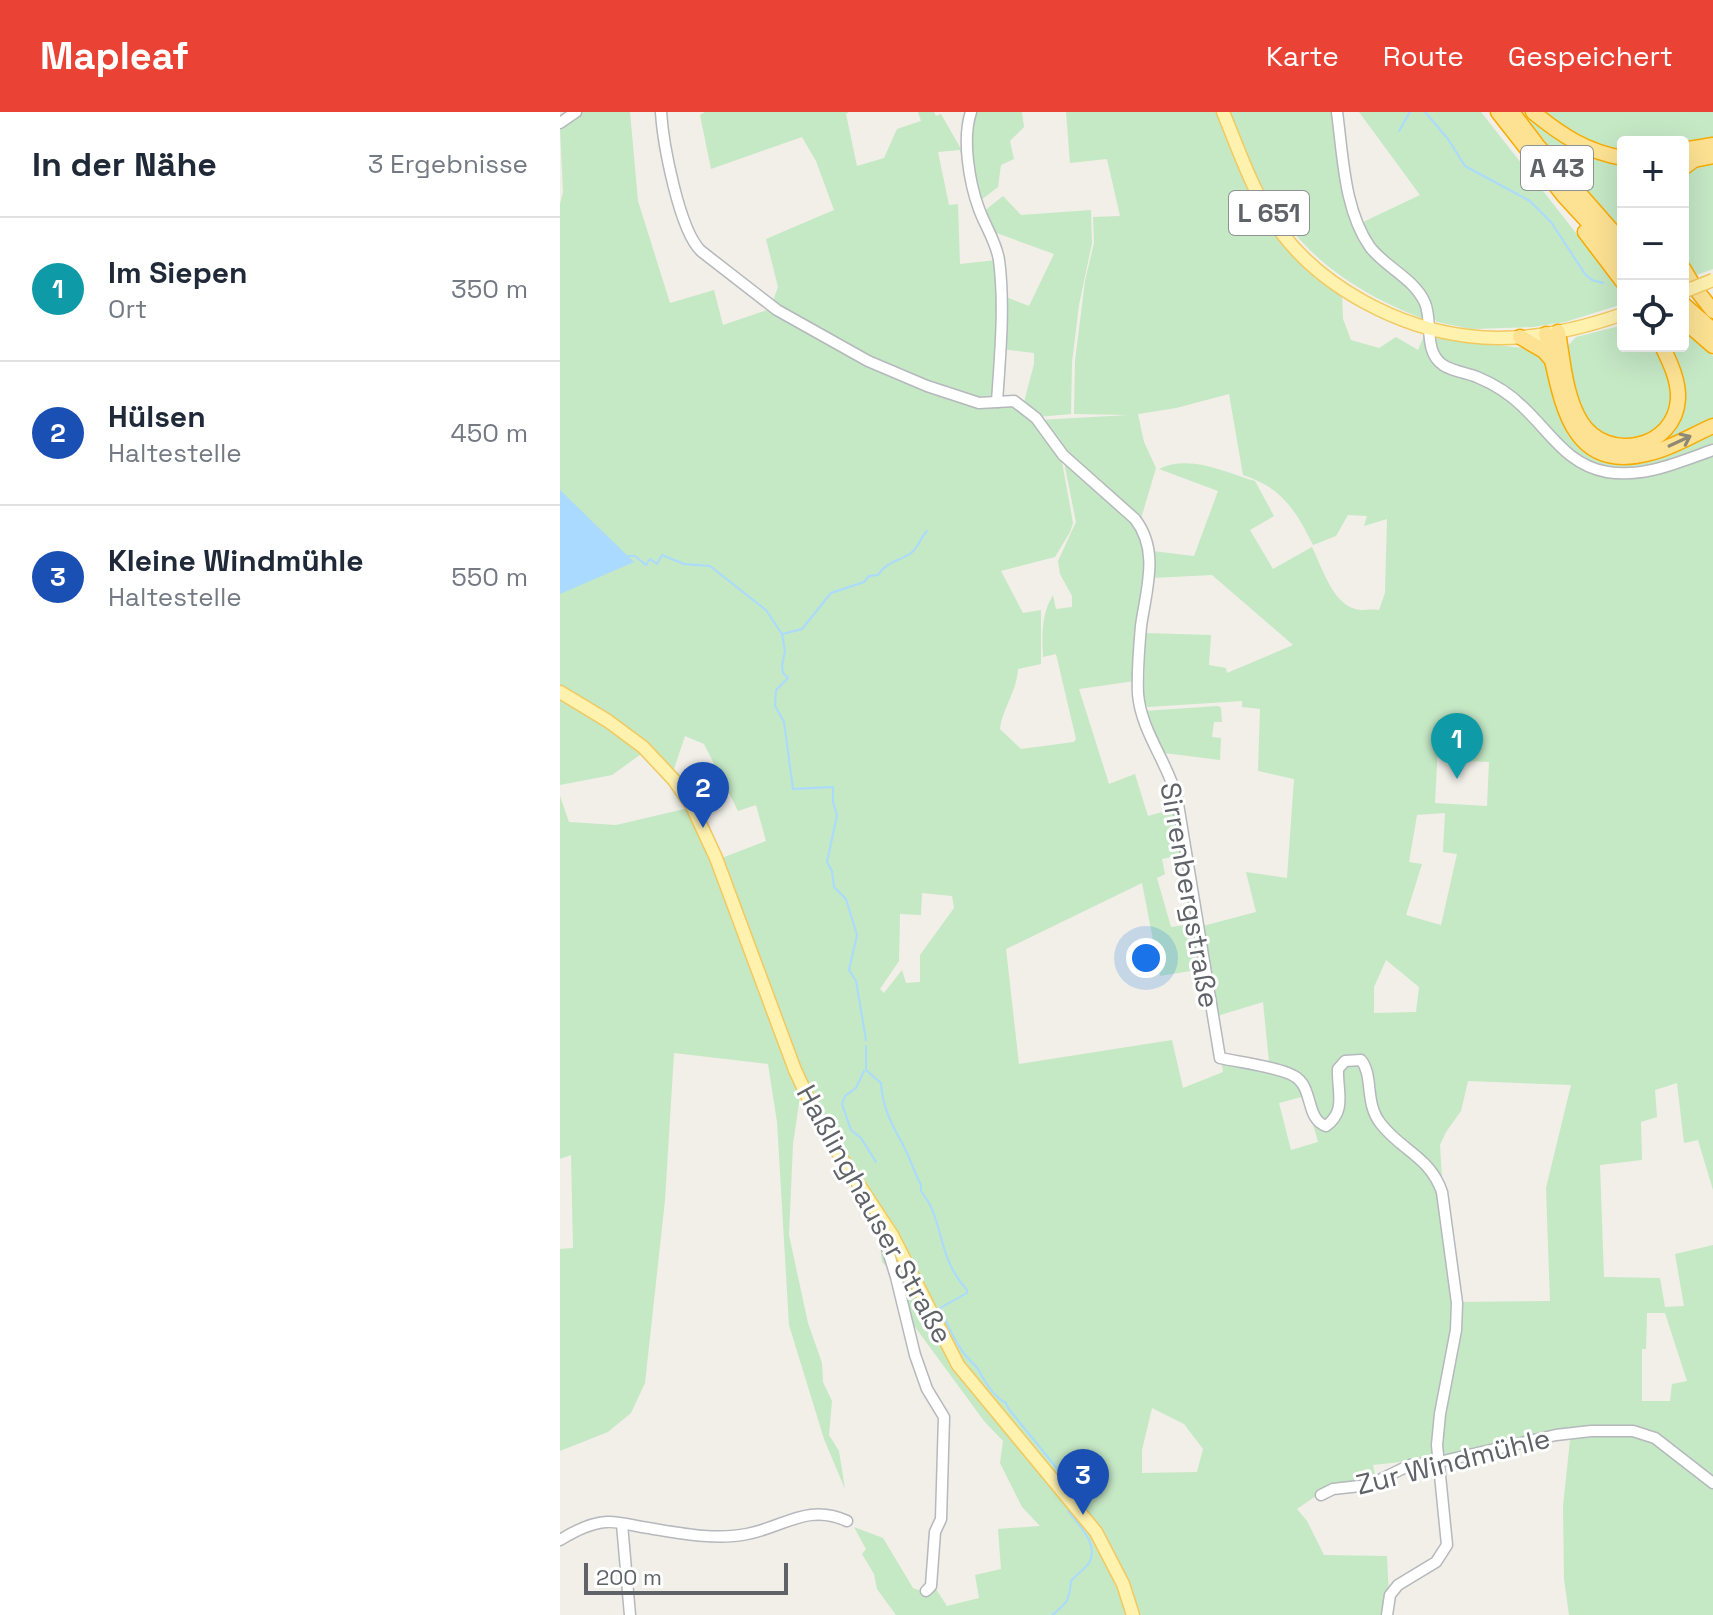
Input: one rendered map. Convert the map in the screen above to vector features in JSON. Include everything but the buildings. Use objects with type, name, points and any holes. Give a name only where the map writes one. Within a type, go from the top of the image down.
[{"type":"highway","name":"A 43","points":[[1498,112],[1545,172],[1617,253]]},
{"type":"highway","name":"A 43","points":[[1512,112],[1617,236]]},
{"type":"highway","points":[[1533,112],[1577,144],[1617,157]]},
{"type":"highway","points":[[1689,149],[1713,145]]},
{"type":"highway","points":[[1689,164],[1713,156]]},
{"type":"highway","points":[[1545,172],[1567,209],[1621,280]]},
{"type":"highway","points":[[1689,277],[1713,311]]},
{"type":"highway","points":[[1689,309],[1713,330]]},
{"type":"highway","points":[[1689,325],[1713,346]]},
{"type":"highway","points":[[1552,333],[1570,397],[1580,419],[1596,437],[1618,447],[1638,446],[1657,437],[1668,427],[1674,415],[1677,386],[1664,352]]},
{"type":"highway","points":[[1552,333],[1553,361],[1569,422],[1582,440],[1602,453],[1623,457],[1652,453],[1713,426]]},
{"type":"highway","points":[[1520,337],[1544,351],[1553,361]]},
{"type":"main road","name":"L 651","points":[[1223,112],[1259,197],[1275,224],[1296,250],[1360,299],[1430,327],[1467,336],[1520,337],[1552,333]]},
{"type":"main road","points":[[1689,290],[1713,280]]},
{"type":"main road","points":[[1552,333],[1617,316]]},
{"type":"main road","name":"Haßlinghauser Straße","points":[[560,692],[643,747],[674,780],[692,806],[716,858],[812,1109],[823,1130],[876,1209],[958,1365],[1096,1532],[1117,1570],[1133,1615]]},
{"type":"street","points":[[560,123],[576,112]]},
{"type":"street","name":"Sirrenbergstraße","points":[[661,112],[664,142],[679,204],[694,244],[701,251],[777,310],[868,361],[927,386],[979,403],[1014,401],[1036,418],[1063,455],[1135,519],[1144,532],[1150,575],[1141,629],[1138,695],[1141,711],[1177,798],[1220,1058],[1293,1075],[1304,1085],[1315,1118],[1326,1126],[1338,1114],[1341,1100],[1338,1069],[1345,1061],[1361,1060],[1367,1067],[1367,1091],[1379,1122],[1437,1175],[1442,1192],[1457,1303],[1456,1330],[1438,1429],[1447,1545],[1436,1562],[1398,1585],[1390,1595],[1387,1615]]},
{"type":"street","points":[[971,112],[966,143],[975,194],[999,263],[997,402]]},
{"type":"street","points":[[1337,112],[1351,204],[1359,226],[1371,248],[1419,291],[1428,312],[1432,349],[1440,362],[1504,391],[1529,412],[1568,455],[1588,467],[1607,472],[1635,473],[1713,450]]},
{"type":"street","points":[[876,1209],[915,1355],[927,1389],[944,1417],[941,1519],[935,1532],[931,1586],[926,1591]]},
{"type":"street","name":"Zur Windmühle","points":[[1321,1495],[1333,1489],[1369,1485],[1410,1465],[1439,1462],[1556,1435],[1633,1431],[1655,1438],[1713,1483]]},
{"type":"street","points":[[560,1540],[597,1524],[725,1536],[751,1533],[804,1516],[829,1515],[847,1521]]},
{"type":"street","points":[[622,1524],[630,1615]]},
{"type":"green space","points":[[582,112],[630,112],[638,201],[670,303],[714,290],[723,325],[770,309],[778,287],[766,239],[834,210],[816,161],[802,137],[711,169],[700,115],[705,112],[849,112],[846,114],[857,166],[884,158],[897,129],[921,121],[918,112],[934,112],[936,116],[941,114],[961,149],[970,147],[972,112],[1022,112],[1024,127],[1010,141],[1014,159],[1001,165],[998,187],[981,200],[976,189],[970,191],[960,150],[938,152],[949,205],[958,204],[960,264],[997,260],[999,346],[996,401],[980,402],[937,390],[979,405],[1014,403],[1033,418],[1061,456],[1073,523],[1055,557],[1001,571],[1023,613],[1041,610],[1041,664],[1018,669],[1000,729],[1021,749],[1074,742],[1076,739],[1056,654],[1043,657],[1044,618],[1053,595],[1056,609],[1072,607],[1072,596],[1060,574],[1058,561],[1076,522],[1063,457],[1136,522],[1142,534],[1146,572],[1136,637],[1135,681],[1079,689],[1109,784],[1135,774],[1148,816],[1177,808],[1185,854],[1162,859],[1165,874],[1157,878],[1171,927],[1194,924],[1203,969],[1160,976],[1142,883],[1006,949],[1019,1064],[1172,1040],[1183,1088],[1223,1072],[1221,1059],[1238,1063],[1269,1062],[1263,1002],[1214,1017],[1203,926],[1256,912],[1246,872],[1287,878],[1294,779],[1258,771],[1260,709],[1242,707],[1242,701],[1148,707],[1144,704],[1145,633],[1211,635],[1209,665],[1226,668],[1227,673],[1293,645],[1212,575],[1152,578],[1152,551],[1194,556],[1218,491],[1159,469],[1183,463],[1195,464],[1255,481],[1274,516],[1250,530],[1273,569],[1312,547],[1330,586],[1343,603],[1361,610],[1379,610],[1385,593],[1387,519],[1364,526],[1367,516],[1348,515],[1336,536],[1313,545],[1300,521],[1278,493],[1268,486],[1243,475],[1229,394],[1138,414],[1144,442],[1156,468],[1140,522],[1064,453],[1039,420],[1129,415],[1074,414],[1075,361],[1085,281],[1094,243],[1093,217],[1120,216],[1107,159],[1070,163],[1066,112],[1218,112],[1251,195],[1274,232],[1301,261],[1342,294],[1343,319],[1351,340],[1379,348],[1396,337],[1418,350],[1425,334],[1430,349],[1445,367],[1490,386],[1513,400],[1562,456],[1581,468],[1610,475],[1649,472],[1647,468],[1623,471],[1600,468],[1573,456],[1507,391],[1447,363],[1433,348],[1435,338],[1523,348],[1543,357],[1559,416],[1573,439],[1590,453],[1608,460],[1650,456],[1713,431],[1713,1190],[1698,1140],[1684,1143],[1677,1083],[1655,1090],[1657,1117],[1641,1122],[1642,1160],[1600,1165],[1604,1277],[1660,1278],[1665,1307],[1684,1306],[1675,1254],[1713,1245],[1713,1480],[1703,1479],[1713,1486],[1713,1615],[1569,1615],[1564,1579],[1563,1506],[1571,1431],[1447,1457],[1373,1465],[1376,1479],[1369,1483],[1329,1487],[1297,1509],[1307,1521],[1324,1555],[1387,1556],[1389,1596],[1385,1615],[896,1615],[877,1589],[874,1574],[862,1554],[866,1549],[854,1527],[883,1538],[913,1588],[921,1591],[929,1583],[947,1606],[979,1598],[975,1575],[1001,1569],[998,1529],[1040,1526],[1022,1507],[1000,1463],[1003,1441],[984,1421],[907,1316],[897,1276],[882,1262],[880,1244],[894,1234],[826,1128],[805,1087],[737,905],[724,887],[801,1090],[793,1144],[789,1235],[808,1323],[822,1363],[823,1382],[832,1401],[829,1435],[839,1451],[845,1489],[824,1439],[789,1325],[777,1122],[768,1064],[674,1053],[665,1200],[645,1383],[631,1413],[608,1432],[560,1451],[560,1249],[573,1248],[571,1155],[560,1159],[560,796],[569,822],[616,825],[689,808],[714,861],[766,841],[756,805],[738,811],[704,744],[685,736],[673,772],[647,743],[560,687],[560,204],[563,192],[560,128]],"holes":[[[1438,745],[1471,747],[1471,761],[1489,762],[1487,806],[1435,803]],[[1445,813],[1443,852],[1457,854],[1441,925],[1406,915],[1422,864],[1409,862],[1417,815]],[[922,893],[952,896],[954,908],[920,955],[920,982],[906,983],[902,970],[884,993],[880,989],[899,961],[900,914],[921,915]],[[1386,960],[1419,987],[1416,1012],[1374,1013],[1374,987]],[[1468,1081],[1571,1085],[1546,1188],[1550,1301],[1454,1302],[1441,1194],[1428,1172],[1398,1144],[1401,1142],[1429,1163],[1442,1178],[1440,1145],[1461,1111]],[[1305,1096],[1318,1142],[1291,1150],[1279,1103]],[[1647,1313],[1665,1313],[1687,1381],[1672,1384],[1670,1401],[1642,1401],[1642,1349],[1646,1349]],[[1152,1408],[1184,1424],[1203,1449],[1197,1472],[1142,1473],[1142,1450]]]},
{"type":"green space","points":[[1229,112],[1336,112],[1357,225],[1417,292],[1426,320],[1355,285],[1301,241],[1261,185]]},
{"type":"green space","points":[[1359,112],[1481,112],[1617,285],[1617,306],[1565,322],[1533,327],[1471,329],[1437,322],[1374,245],[1361,223],[1420,195]]},
{"type":"green space","points":[[1522,112],[1530,112],[1617,157],[1617,227]]},
{"type":"green space","points":[[1542,112],[1713,112],[1713,140],[1689,144],[1689,136],[1617,136],[1617,151],[1580,139]]},
{"type":"green space","points":[[1713,159],[1713,269],[1694,276],[1689,266],[1689,170]]},
{"type":"green space","points":[[1003,196],[1021,215],[1091,210],[1092,243],[1079,305],[1072,362],[1071,414],[1037,417],[1023,406],[1034,353],[1001,349],[1001,295],[1029,306],[1054,254],[991,231],[983,212]]},
{"type":"green space","points":[[1617,327],[1617,352],[1658,352],[1668,376],[1672,400],[1663,420],[1636,441],[1600,436],[1577,405],[1566,348],[1576,337]]},
{"type":"green space","points":[[1689,335],[1713,356],[1713,423],[1648,452],[1617,454],[1599,448],[1584,437],[1573,422],[1558,385],[1554,346],[1562,367],[1572,415],[1588,437],[1616,450],[1632,451],[1646,447],[1670,429],[1680,399],[1673,365],[1667,352],[1689,352]]},
{"type":"green space","points":[[560,698],[644,752],[612,775],[560,785]]},
{"type":"green space","points":[[1221,708],[1222,722],[1214,722],[1212,737],[1221,738],[1220,760],[1164,753],[1144,711]]},
{"type":"water","points":[[560,490],[634,562],[560,594]]},
{"type":"waterway","points":[[1399,131],[1410,112]]},
{"type":"waterway","points":[[1425,112],[1448,139],[1465,166],[1530,201],[1551,222],[1585,274],[1603,283]]},
{"type":"waterway","points":[[783,634],[802,629],[831,593],[864,582],[869,576],[878,575],[889,564],[911,553],[927,531]]},
{"type":"waterway","points":[[628,556],[635,556],[646,565],[650,559],[657,564],[662,555],[684,564],[710,566],[766,610],[782,634],[785,651],[782,666],[788,678],[776,690],[775,706],[784,722],[793,789],[833,787],[837,815],[827,862],[834,887],[846,899],[857,935],[849,970],[856,981],[866,1040]]},
{"type":"waterway","points":[[866,1046],[866,1070],[881,1083],[888,1115],[934,1214],[950,1264],[967,1290],[967,1293],[940,1308],[947,1324],[963,1352],[1073,1488],[1078,1499]]},
{"type":"waterway","points":[[864,1071],[856,1088],[845,1096],[842,1104],[851,1130],[861,1138],[876,1162]]},
{"type":"waterway","points":[[1052,1615],[1066,1601],[1071,1581],[1092,1556],[1090,1542],[1068,1511],[1070,1509]]},
{"type":"place","name":"Im Siepen","points":[[1457,779]]},
{"type":"place","name":"Hülsen","points":[[703,828]]},
{"type":"place","name":"Kleine Windmühle","points":[[1083,1515]]}]
